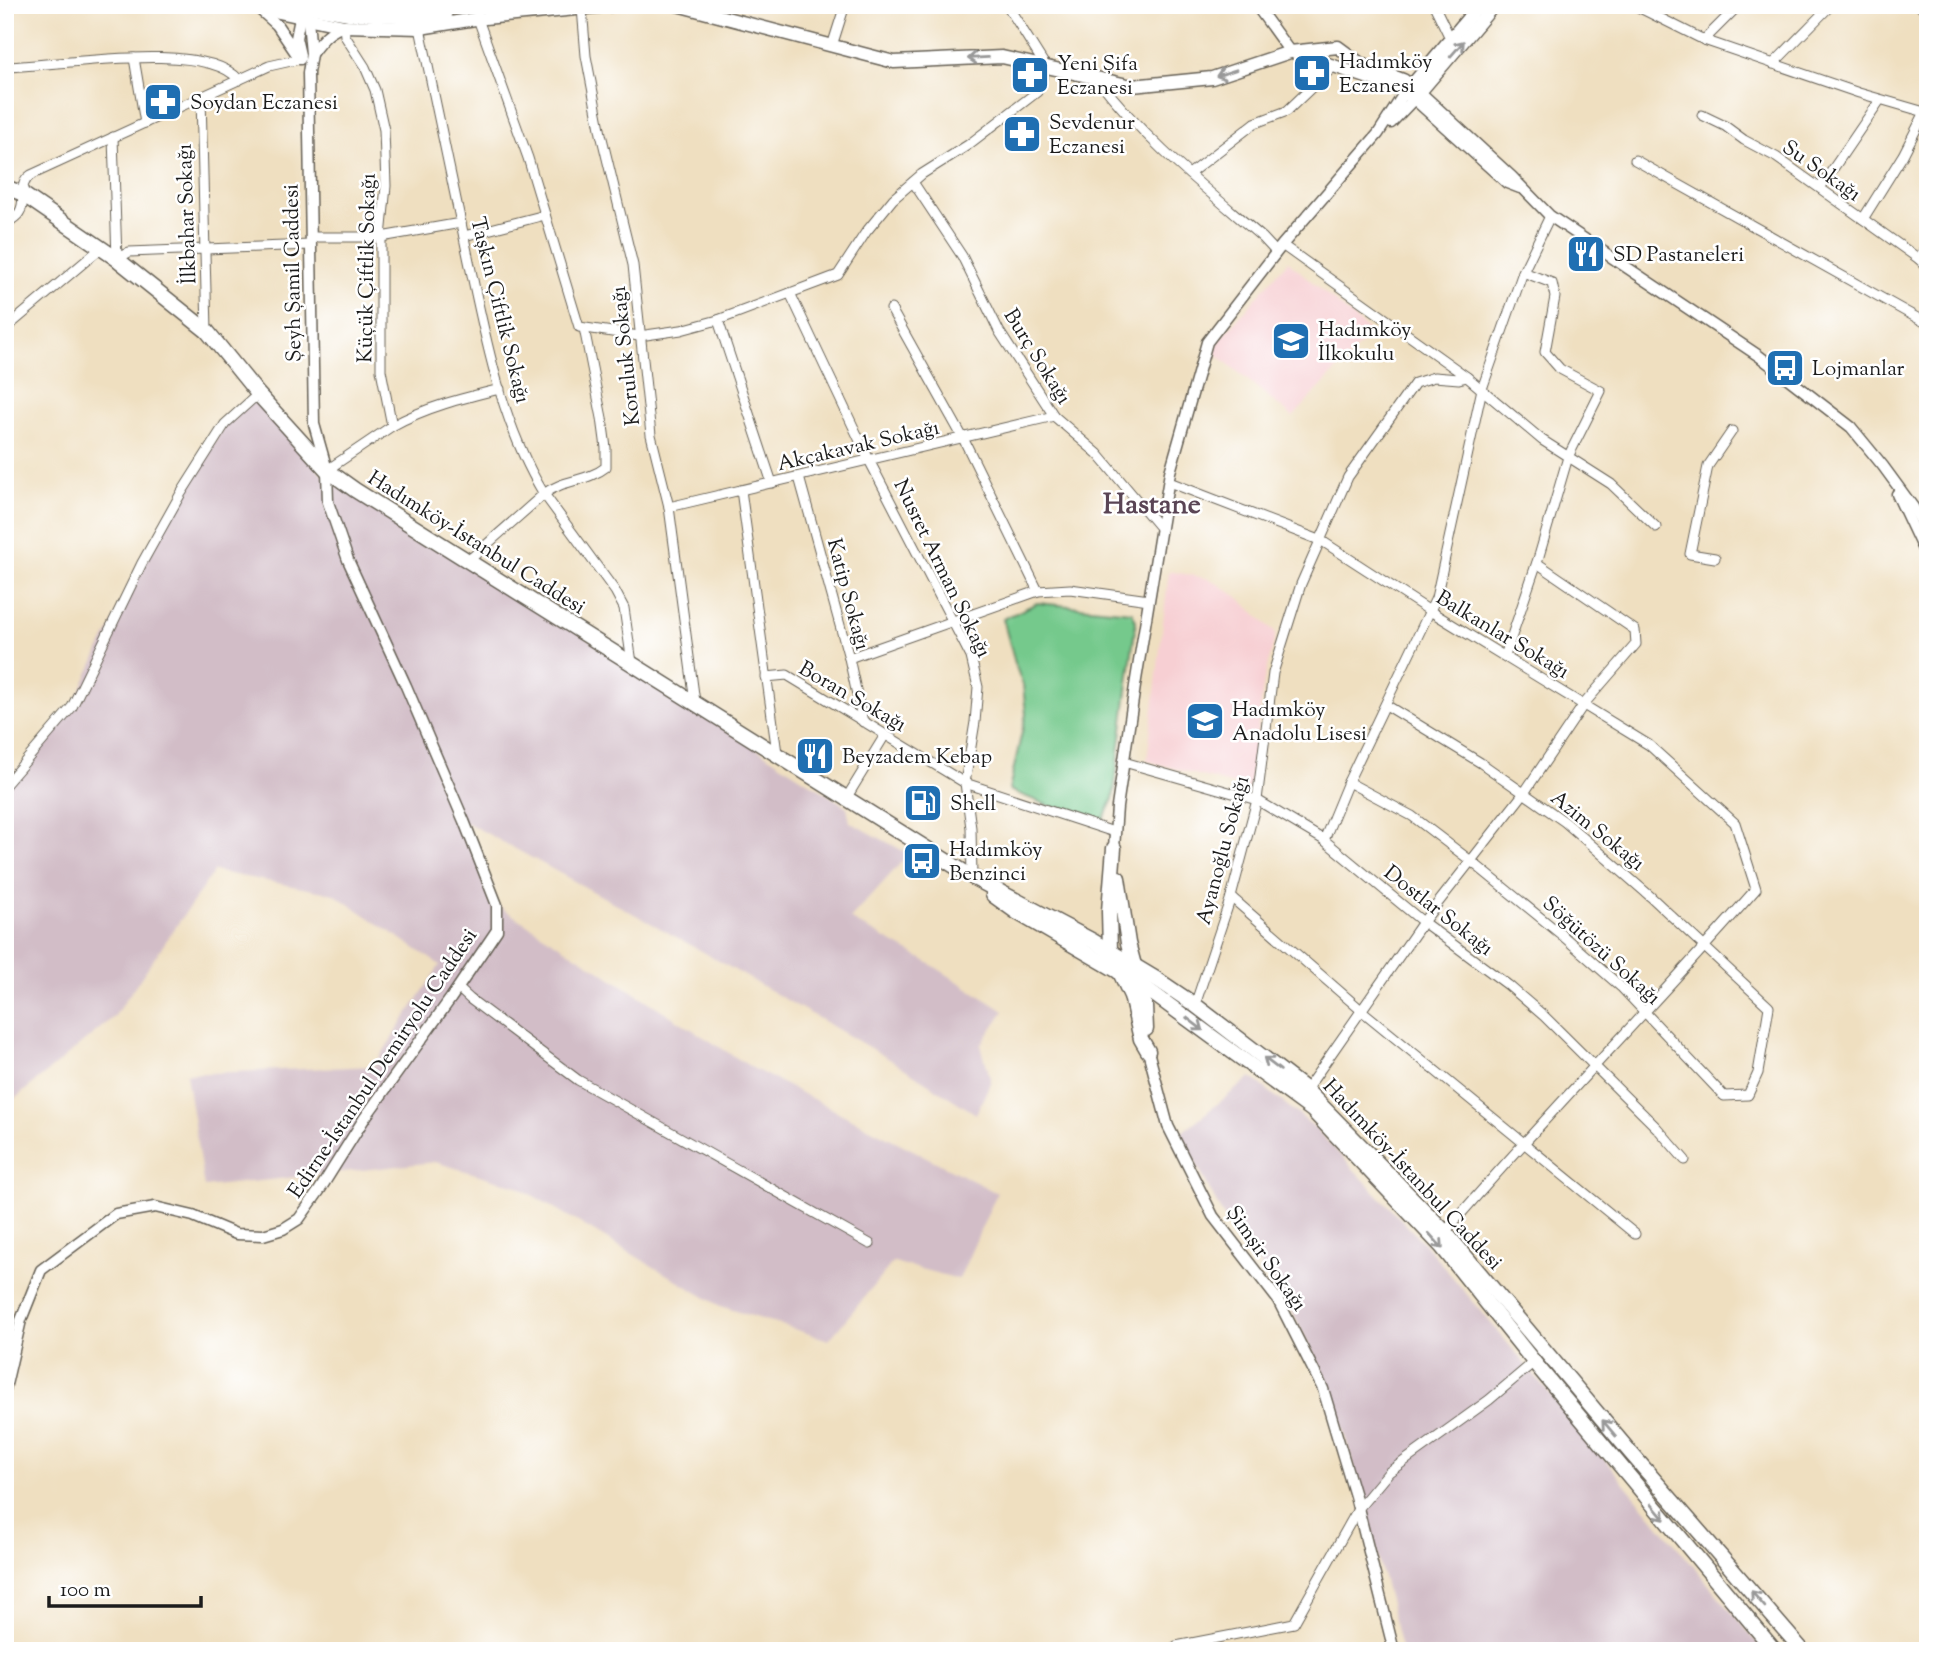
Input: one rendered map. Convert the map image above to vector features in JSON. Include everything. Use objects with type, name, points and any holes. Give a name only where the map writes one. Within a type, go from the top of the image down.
[{"type":"main road","points":[[302,12],[344,26],[420,28],[477,19],[617,5]]},
{"type":"main road","points":[[677,5],[894,62],[1002,57],[1132,86],[1212,78],[1290,52],[1338,47],[1361,64],[1412,92]]},
{"type":"main road","points":[[1412,92],[1450,38],[1479,5]]},
{"type":"main road","points":[[1412,92],[1494,5]]},
{"type":"main road","points":[[253,7],[302,12],[477,19]]},
{"type":"main road","points":[[1290,52],[1412,92]]},
{"type":"main road","name":"Hadımköy-İstanbul Caddesi","points":[[5,187],[21,193],[117,259],[207,331],[258,394],[327,470],[355,490],[972,877],[1134,965],[1195,1005],[1306,1090],[1445,1231],[1630,1452],[1804,1651]]},
{"type":"main road","points":[[1114,848],[1109,911],[1110,951],[1131,996],[1141,1039],[1148,1051]]},
{"type":"main road","points":[[1114,848],[1122,913],[1145,1006],[1148,1051]]},
{"type":"main road","name":"Hadımköy-İstanbul Caddesi","points":[[972,877],[981,887],[1018,913],[1140,984],[1312,1110],[1442,1247],[1534,1362],[1775,1651]]},
{"type":"street","points":[[832,46],[845,5]]},
{"type":"street","points":[[477,19],[528,158],[579,327],[639,336],[681,330],[718,320],[838,275],[893,199],[912,182],[968,145],[1037,92],[1046,67],[1007,5]]},
{"type":"street","points":[[1256,5],[1290,52]]},
{"type":"street","points":[[1434,5],[1450,38]]},
{"type":"street","points":[[1633,5],[1704,40],[1926,113],[1863,219]]},
{"type":"street","points":[[1650,15],[1659,5]]},
{"type":"street","points":[[1704,40],[1739,5]]},
{"type":"street","points":[[1773,64],[1831,5]]},
{"type":"street","points":[[1919,5],[1928,13]]},
{"type":"street","points":[[253,7],[277,25],[306,56]]},
{"type":"street","name":"Koruluk Sokağı","points":[[582,8],[586,56],[600,134],[633,265],[651,435],[669,507],[695,702]]},
{"type":"street","name":"Şeyh Şamil Caddesi","points":[[302,12],[296,38],[306,56],[308,73],[314,424],[327,470]]},
{"type":"street","points":[[5,224],[19,214],[25,179],[31,175],[269,66],[306,56],[334,29],[344,26]]},
{"type":"street","name":"Küçük Çiftlik Sokağı","points":[[344,26],[345,36],[375,90],[384,131],[386,186],[381,237],[381,370],[392,426]]},
{"type":"street","name":"Taşkın Çiftlik Sokağı","points":[[420,28],[484,333],[500,389],[528,467],[544,494],[604,574],[624,608],[632,663]]},
{"type":"street","points":[[5,67],[134,58],[205,61],[233,72],[239,80]]},
{"type":"street","points":[[134,58],[145,123]]},
{"type":"street","points":[[1189,174],[1255,123],[1287,111],[1333,67]]},
{"type":"street","points":[[1098,79],[1118,106],[1189,174],[1263,237],[1467,377],[1542,440],[1611,484],[1656,527]]},
{"type":"street","points":[[1114,848],[1124,762],[1169,482],[1207,342],[1279,248],[1412,92],[1512,177],[1550,216],[1759,356],[1851,427],[1884,466],[1928,534]]},
{"type":"street","name":"İlkbahar Sokağı","points":[[201,97],[207,331]]},
{"type":"street","points":[[1820,188],[1880,100]]},
{"type":"street","name":"Su Sokağı","points":[[1702,115],[1776,157],[1928,268]]},
{"type":"street","points":[[113,137],[117,259],[129,252],[381,237],[461,223]]},
{"type":"street","points":[[1635,160],[1928,324]]},
{"type":"street","name":"Burç Sokağı","points":[[912,182],[962,256],[999,331],[1054,416],[1098,454],[1161,529]]},
{"type":"street","points":[[464,236],[545,215]]},
{"type":"street","points":[[1324,840],[1348,782],[1436,598],[1482,389],[1524,272],[1550,216]]},
{"type":"street","points":[[1919,259],[1928,242]]},
{"type":"street","points":[[5,329],[101,248]]},
{"type":"street","points":[[1505,656],[1537,563],[1568,457],[1601,391],[1560,369],[1545,352],[1555,297],[1552,283],[1524,272]]},
{"type":"street","name":"Nusret Arman Sokağı","points":[[790,293],[869,460],[971,657],[978,687],[965,783],[971,828],[972,877]]},
{"type":"street","points":[[891,310],[963,438],[1038,591]]},
{"type":"street","points":[[718,320],[772,483]]},
{"type":"street","points":[[468,561],[555,485],[586,478],[606,467],[602,418],[584,328]]},
{"type":"street","name":"Ayanoğlu Sokağı","points":[[1195,1005],[1231,897],[1257,800],[1273,673],[1301,584],[1348,477],[1415,383],[1433,377],[1467,377]]},
{"type":"street","points":[[327,470],[411,416],[456,400],[500,389]]},
{"type":"street","points":[[5,785],[72,707],[142,563],[180,495],[225,424],[258,394]]},
{"type":"street","name":"Akçakavak Sokağı","points":[[669,507],[1054,416]]},
{"type":"street","points":[[1715,558],[1690,554],[1708,466],[1732,431]]},
{"type":"street","points":[[1884,466],[1928,560]]},
{"type":"street","name":"Edirne-İstanbul Demiryolu Caddesi","points":[[5,1389],[21,1320],[41,1270],[116,1214],[155,1207],[194,1216],[236,1234],[263,1236],[283,1229],[299,1219],[364,1119],[497,930],[497,905],[464,821],[348,560],[328,502],[327,470]]},
{"type":"street","name":"Katip Sokağı","points":[[799,477],[849,658],[863,722]]},
{"type":"street","name":"Balkanlar Sokağı","points":[[1169,482],[1322,541],[1648,745],[1735,823],[1756,889],[1705,947]]},
{"type":"street","points":[[741,490],[777,753]]},
{"type":"street","points":[[1306,1090],[1423,922],[1524,793],[1584,704],[1636,644],[1635,630],[1537,563]]},
{"type":"street","points":[[849,658],[1038,591],[1070,589],[1149,600]]},
{"type":"street","name":"Boran Sokağı","points":[[766,677],[787,676],[965,783],[1114,832]]},
{"type":"street","name":"Azim Sokağı","points":[[1386,705],[1481,763],[1565,822],[1595,846],[1769,1007]]},
{"type":"street","points":[[847,797],[885,735]]},
{"type":"street","name":"Dostlar Sokağı","points":[[1124,762],[1257,800],[1324,840],[1423,922],[1508,985],[1544,1016],[1657,1128],[1685,1160]]},
{"type":"street","name":"Söğütözü Sokağı","points":[[1348,782],[1412,816],[1563,936],[1645,1011],[1724,1096],[1748,1096],[1758,1073],[1769,1007]]},
{"type":"street","points":[[1231,897],[1361,1010],[1635,1234]]},
{"type":"street","points":[[1445,1231],[1523,1141],[1705,947]]},
{"type":"street","points":[[458,988],[578,1080],[870,1244]]},
{"type":"street","name":"Şimşir Sokağı","points":[[1148,1051],[1168,1126],[1213,1216],[1278,1300],[1323,1389],[1358,1509],[1394,1651]]},
{"type":"street","points":[[1170,1651],[1176,1646],[1294,1623],[1358,1509],[1389,1472],[1489,1400],[1534,1362]]},
{"type":"shaded area","name":"Hadımköy İlkokulu","points":[[1288,261],[1371,333],[1293,417],[1211,350]]},
{"type":"shaded area","points":[[258,394],[326,479],[468,561],[847,807],[850,822],[909,854],[850,919],[929,963],[1004,1011],[981,1045],[991,1081],[976,1114],[891,1060],[698,949],[466,822],[497,905],[754,1069],[997,1193],[959,1279],[893,1262],[829,1340],[720,1306],[517,1186],[435,1162],[204,1187],[186,1074],[374,1066],[440,965],[334,894],[214,871],[114,1017],[5,1107],[5,785],[72,707],[142,563],[225,424]]},
{"type":"shaded area","name":"Hadımköy Anadolu Lisesi","points":[[1169,571],[1210,579],[1238,597],[1276,633],[1264,680],[1249,789],[1147,761]]},
{"type":"shaded area","points":[[1251,1077],[1313,1126],[1430,1250],[1764,1651],[1402,1651],[1362,1494],[1330,1386],[1284,1296],[1223,1216],[1181,1133]]},
{"type":"green space","points":[[330,5],[536,5],[409,15]]},
{"type":"green space","points":[[1037,603],[1132,612],[1136,621],[1113,799],[1100,826],[1009,790],[1026,714],[1023,685],[1003,619]]},
{"type":"place","name":"Hadımköy Eczanesi","points":[[1312,73]]},
{"type":"place","name":"Yeni Şifa Eczanesi","points":[[1030,75]]},
{"type":"place","name":"Soydan Eczanesi","points":[[163,102]]},
{"type":"place","name":"Sevdenur Eczanesi","points":[[1022,134]]},
{"type":"place","name":"SD Pastaneleri","points":[[1586,254]]},
{"type":"place","name":"Hadımköy İlkokulu","points":[[1291,341]]},
{"type":"place","name":"Lojmanlar","points":[[1785,368]]},
{"type":"place","name":"Hadımköy Anadolu Lisesi","points":[[1205,721]]},
{"type":"place","name":"Beyzadem Kebap","points":[[815,756]]},
{"type":"place","name":"Shell","points":[[923,803]]},
{"type":"place","name":"Hadımköy Benzinci","points":[[922,861]]},
{"type":"district","name":"Hastane","points":[[1152,503]]}]
